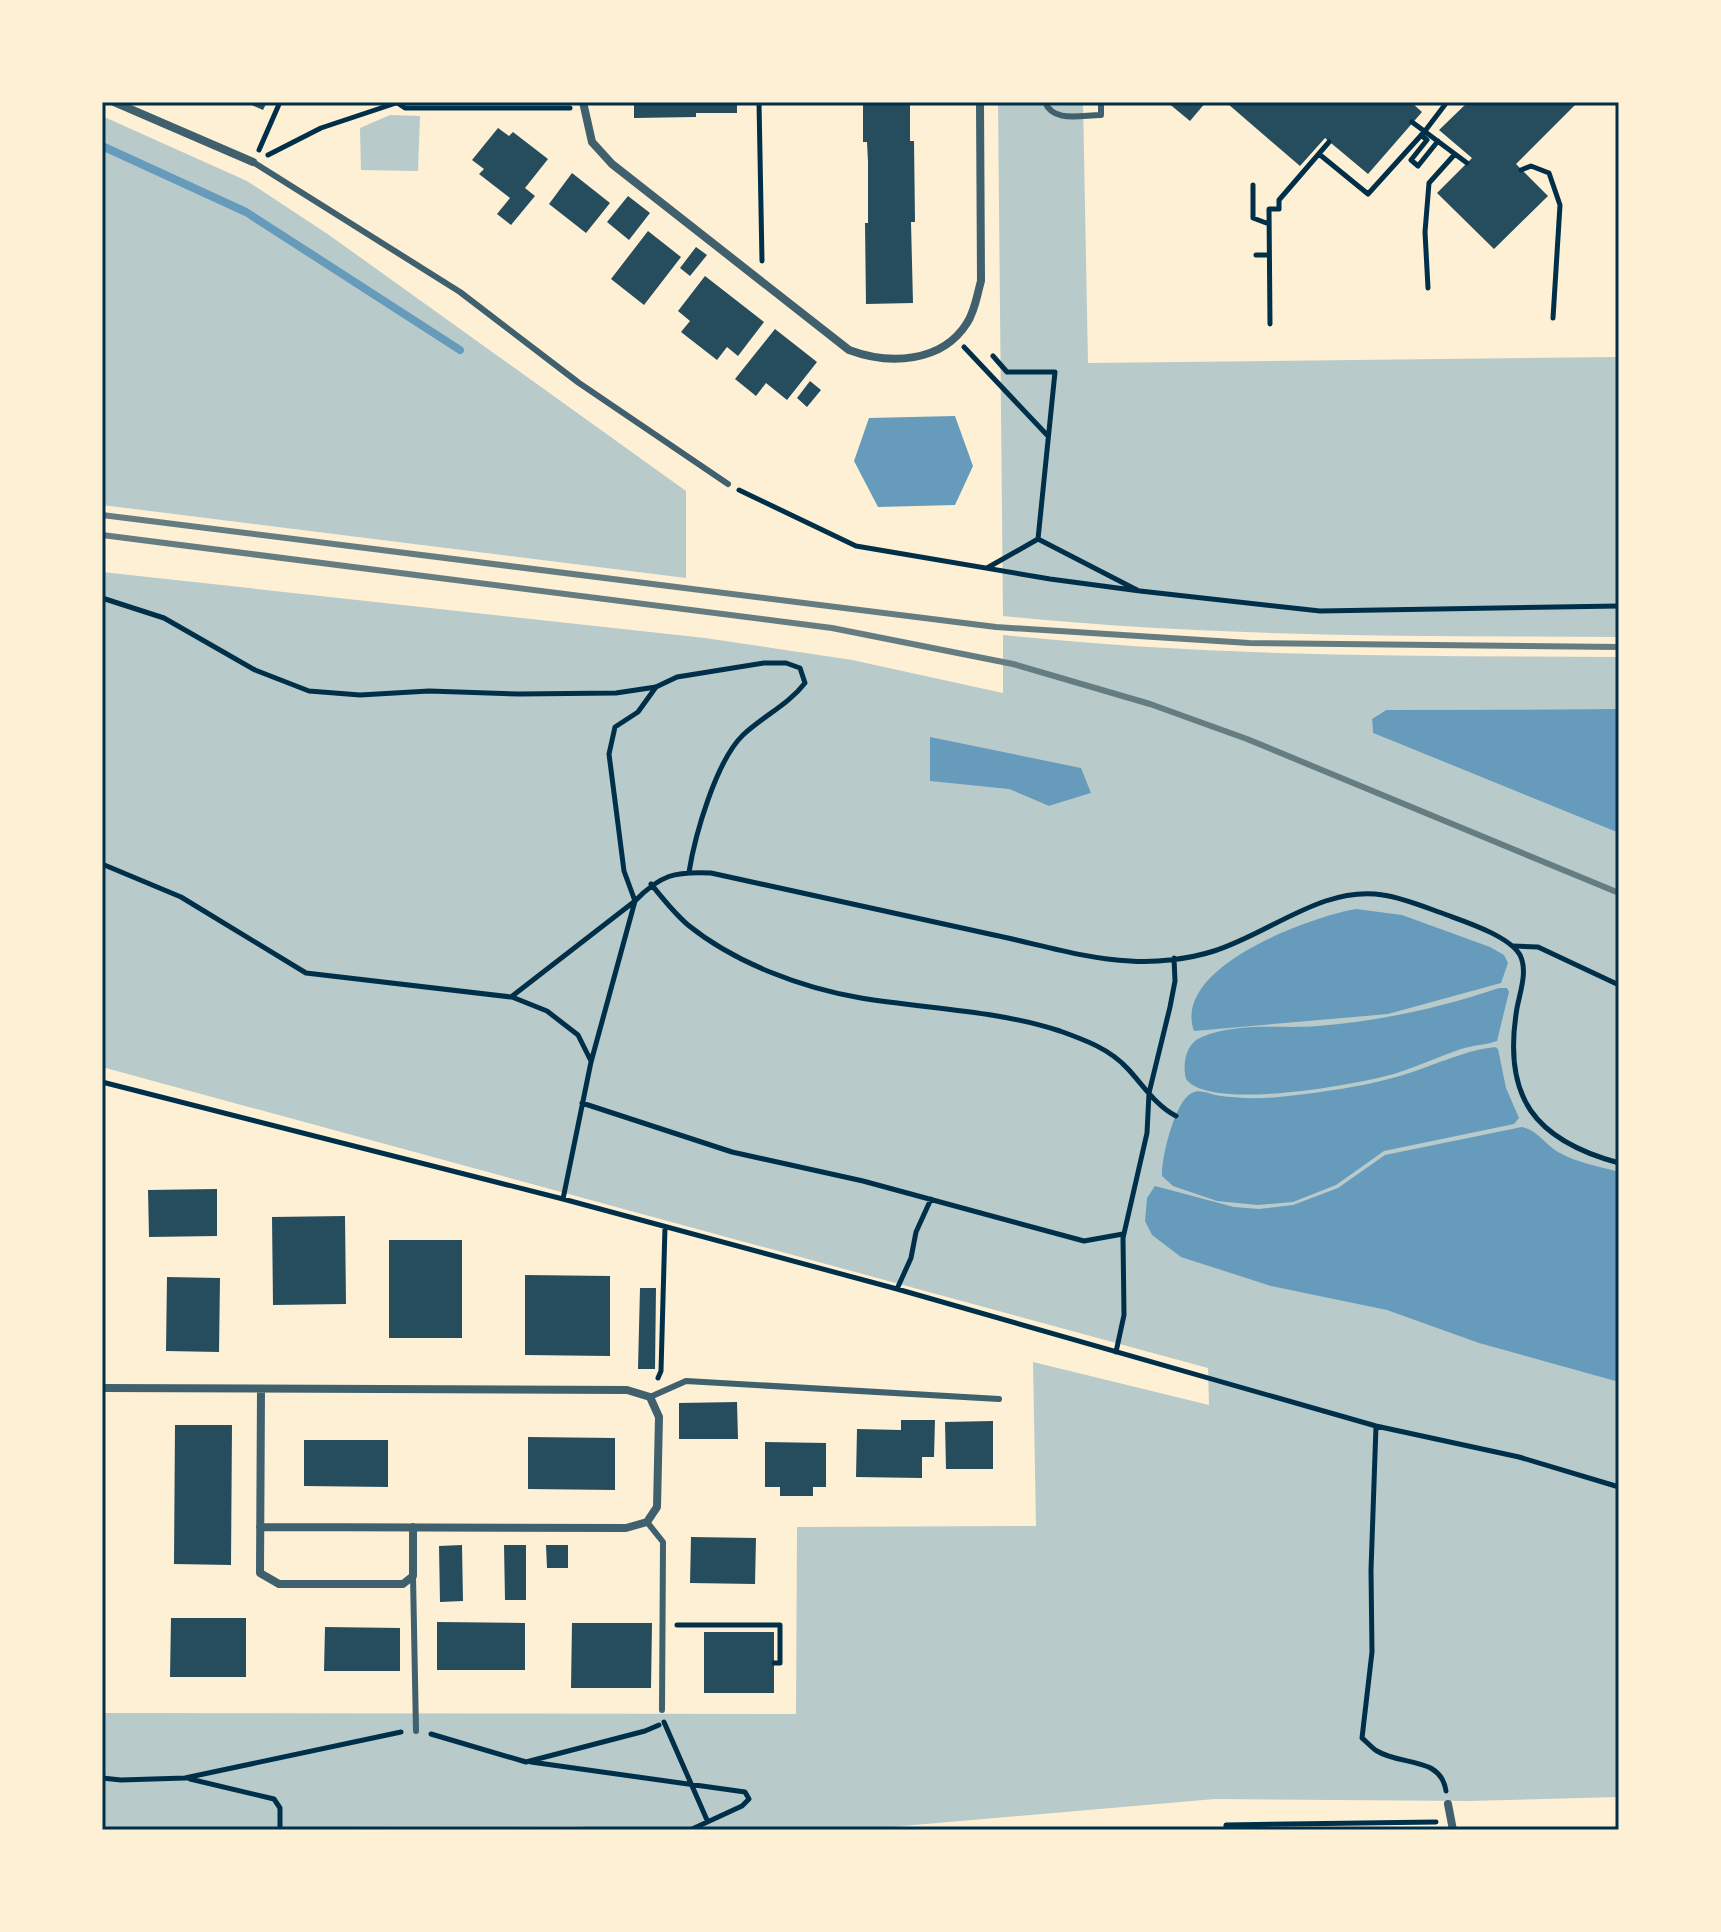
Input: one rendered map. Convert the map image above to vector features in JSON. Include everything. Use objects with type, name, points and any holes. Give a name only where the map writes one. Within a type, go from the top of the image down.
[{"type":"street","points":[[114,102],[253,162]]},
{"type":"street","points":[[583,105],[592,142],[612,164],[849,350],[869,358],[893,361],[917,357],[955,338],[968,323],[975,306],[981,281],[980,102]]},
{"type":"street","points":[[102,1388],[627,1390],[650,1397],[659,1417],[657,1507],[647,1522],[626,1528],[260,1527]]},
{"type":"street","points":[[261,1389],[260,1573],[279,1584],[403,1584],[413,1576],[413,1527]]},
{"type":"street","points":[[1448,1804],[1453,1826]]},
{"type":"lane","points":[[1045,102],[1049,111],[1056,115],[1101,115],[1101,102]]},
{"type":"lane","points":[[253,162],[460,292],[579,383],[728,484]]},
{"type":"lane","points":[[650,1397],[686,1381],[999,1399]]},
{"type":"lane","points":[[647,1522],[663,1542],[662,1710]]},
{"type":"lane","points":[[413,1576],[416,1731]]},
{"type":"path","points":[[253,162],[279,102]]},
{"type":"path","points":[[253,162],[321,128],[396,102],[405,108],[583,105]]},
{"type":"path","points":[[759,102],[762,282]]},
{"type":"path","points":[[1319,154],[1368,194],[1447,102]]},
{"type":"path","points":[[1412,122],[1427,140],[1411,160],[1418,166],[1438,141]]},
{"type":"path","points":[[1423,133],[1467,163]]},
{"type":"path","points":[[1270,324],[1269,209],[1279,209],[1279,200],[1329,142]]},
{"type":"path","points":[[1428,288],[1425,232],[1429,183],[1455,154]]},
{"type":"path","points":[[1521,170],[1531,166],[1549,173],[1562,205],[1553,318]]},
{"type":"path","points":[[1253,185],[1253,218],[1269,224]]},
{"type":"path","points":[[1256,255],[1269,255]]},
{"type":"path","points":[[955,338],[1047,435]]},
{"type":"path","points":[[993,356],[1007,372],[1055,372],[1038,539]]},
{"type":"path","points":[[728,484],[856,546],[1140,591],[1320,611],[1619,606]]},
{"type":"path","points":[[986,568],[1038,539]]},
{"type":"path","points":[[1038,539],[1140,591]]},
{"type":"path","points":[[102,598],[164,618],[255,670],[309,691],[360,695],[429,691],[616,693],[656,687],[677,677],[764,663],[786,663],[800,668],[805,683],[796,694],[741,736],[717,775],[696,837],[689,872]]},
{"type":"path","points":[[563,1199],[591,1062],[635,901],[624,871],[609,754],[615,727],[638,712],[656,687]]},
{"type":"path","points":[[102,864],[181,897],[306,973],[511,997],[547,1011],[578,1035],[591,1062]]},
{"type":"path","points":[[511,997],[635,901],[651,884],[667,876],[689,872],[711,873],[1131,962],[1214,951],[1321,903],[1352,895],[1383,894],[1473,925],[1513,946],[1538,947],[1619,985]]},
{"type":"path","points":[[651,884],[689,926],[735,956],[803,984],[861,997],[1014,1019],[1099,1046],[1126,1066],[1164,1109],[1176,1116]]},
{"type":"path","points":[[1513,946],[1523,965],[1512,1054],[1513,1070],[1520,1090],[1529,1108],[1557,1137],[1590,1155],[1619,1163]]},
{"type":"path","points":[[1116,1352],[1124,1315],[1123,1234],[1147,1133],[1149,1093],[1175,981],[1174,958]]},
{"type":"path","points":[[102,1082],[563,1199],[897,1289],[1376,1426],[1519,1457],[1619,1487]]},
{"type":"path","points":[[582,1103],[732,1152],[931,1199],[1084,1241],[1123,1234]]},
{"type":"path","points":[[897,1289],[931,1199]]},
{"type":"path","points":[[650,1397],[661,1371],[665,1227]]},
{"type":"path","points":[[1376,1426],[1371,1570],[1372,1652],[1362,1738],[1378,1752],[1432,1767],[1445,1781],[1448,1804]]},
{"type":"path","points":[[663,1625],[780,1625],[780,1663],[774,1663]]},
{"type":"path","points":[[526,1762],[645,1731],[664,1723],[707,1820]]},
{"type":"path","points":[[102,1778],[185,1778],[396,1732],[416,1731],[526,1762],[745,1792],[749,1799],[742,1806],[690,1830]]},
{"type":"path","points":[[185,1778],[274,1799],[280,1808],[280,1830]]},
{"type":"path","points":[[1402,1822],[1402,1830]]},
{"type":"path","points":[[1226,1830],[1226,1825],[1337,1827],[1402,1822],[1453,1826]]},
{"type":"shaded area","points":[[998,102],[1083,102],[1088,363],[1619,357],[1619,637],[1233,632],[1003,616]]},
{"type":"shaded area","points":[[390,115],[420,116],[418,171],[361,170],[360,128]]},
{"type":"shaded area","points":[[102,116],[247,181],[329,235],[686,491],[686,578],[102,505]]},
{"type":"shaded area","points":[[102,572],[705,638],[852,660],[1003,693],[1003,635],[1234,651],[1619,657],[1619,709],[1386,710],[1372,719],[1373,733],[1619,833],[1619,1797],[1469,1801],[1215,1799],[856,1830],[634,1830],[573,1826],[102,1828],[102,1713],[796,1714],[797,1527],[1036,1526],[1033,1362],[1209,1405],[1208,1368],[102,1067]],"holes":[[[1009,789],[1091,793],[1049,806]]]},
{"type":"water","points":[[955,416],[973,466],[955,505],[878,507],[854,461],[869,418]]},
{"type":"water","points":[[1619,709],[1619,833],[1373,733],[1372,719],[1386,710]]},
{"type":"water","points":[[930,737],[1081,768],[1091,793],[1049,806],[1009,789],[930,781]]},
{"type":"water","points":[[1356,909],[1402,915],[1490,947],[1504,955],[1508,963],[1501,983],[1388,1014],[1194,1031],[1192,1008],[1203,986],[1223,966],[1278,934]]},
{"type":"water","points":[[1507,988],[1509,992],[1497,1041],[1461,1049],[1397,1073],[1321,1088],[1254,1095],[1200,1089],[1186,1079],[1185,1060],[1192,1044],[1216,1032],[1364,1021],[1455,1002]]},
{"type":"water","points":[[1495,1047],[1506,1088],[1519,1118],[1514,1124],[1384,1151],[1336,1185],[1293,1202],[1258,1205],[1217,1201],[1173,1186],[1162,1176],[1175,1118],[1186,1098],[1195,1092],[1252,1098],[1329,1091],[1383,1081],[1470,1052]]},
{"type":"water","points":[[1522,1127],[1565,1156],[1619,1172],[1619,1382],[1479,1343],[1387,1310],[1271,1286],[1181,1257],[1152,1235],[1145,1221],[1147,1198],[1155,1186],[1234,1207],[1259,1209],[1293,1205],[1338,1188],[1385,1155]]},
{"type":"building","points":[[245,102],[267,102],[263,110]]},
{"type":"building","points":[[634,102],[737,102],[737,113],[634,118]]},
{"type":"building","points":[[863,102],[910,102],[910,141],[914,141],[915,222],[911,222],[913,303],[866,304],[868,162],[867,142],[863,142]]},
{"type":"building","points":[[1167,102],[1206,102],[1190,121]]},
{"type":"building","points":[[1411,102],[1422,112],[1368,174],[1325,138],[1300,166],[1228,104]]},
{"type":"building","points":[[1468,102],[1578,102],[1516,164],[1548,196],[1494,249],[1437,193],[1472,158],[1439,130]]},
{"type":"building","points":[[498,128],[509,136],[513,132],[548,159],[525,188],[535,196],[511,225],[497,214],[510,198],[479,174],[484,169],[472,160]]},
{"type":"building","points":[[572,173],[610,203],[586,233],[549,204]]},
{"type":"building","points":[[628,196],[650,213],[629,240],[607,222]]},
{"type":"building","points":[[648,231],[681,257],[644,305],[611,279]]},
{"type":"building","points":[[696,247],[707,255],[690,276],[680,268]]},
{"type":"building","points":[[705,276],[764,322],[738,356],[727,347],[717,360],[681,332],[690,321],[678,311]]},
{"type":"building","points":[[775,329],[817,362],[787,400],[766,383],[756,396],[735,379]]},
{"type":"building","points":[[810,381],[821,390],[807,407],[797,398]]},
{"type":"building","points":[[217,1189],[217,1236],[149,1237],[148,1190]]},
{"type":"building","points":[[345,1216],[346,1304],[273,1305],[272,1217]]},
{"type":"building","points":[[389,1240],[462,1240],[462,1338],[389,1338]]},
{"type":"building","points":[[525,1275],[610,1276],[610,1356],[525,1355]]},
{"type":"building","points":[[167,1277],[220,1278],[219,1352],[166,1351]]},
{"type":"building","points":[[640,1288],[656,1288],[655,1369],[638,1369]]},
{"type":"building","points":[[737,1402],[738,1439],[679,1439],[679,1403]]},
{"type":"building","points":[[901,1420],[935,1420],[934,1457],[922,1457],[922,1478],[856,1477],[857,1429],[901,1430]]},
{"type":"building","points":[[993,1421],[993,1469],[946,1469],[945,1422]]},
{"type":"building","points":[[175,1425],[232,1425],[231,1565],[174,1564]]},
{"type":"building","points":[[528,1437],[615,1438],[615,1490],[528,1489]]},
{"type":"building","points":[[304,1440],[388,1440],[388,1487],[304,1486]]},
{"type":"building","points":[[765,1442],[826,1443],[826,1487],[813,1487],[813,1496],[780,1496],[780,1487],[765,1487]]},
{"type":"building","points":[[691,1537],[756,1538],[755,1584],[690,1583]]},
{"type":"building","points":[[462,1545],[463,1601],[440,1602],[439,1546]]},
{"type":"building","points":[[504,1545],[526,1545],[526,1600],[505,1600]]},
{"type":"building","points":[[546,1545],[568,1545],[568,1568],[547,1568]]},
{"type":"building","points":[[171,1618],[246,1618],[246,1677],[170,1677]]},
{"type":"building","points":[[437,1622],[525,1623],[525,1670],[437,1670]]},
{"type":"building","points":[[572,1623],[652,1623],[651,1688],[571,1688]]},
{"type":"building","points":[[325,1627],[400,1628],[400,1671],[324,1671]]},
{"type":"building","points":[[704,1632],[774,1632],[774,1693],[704,1693]]},
{"type":"waterway","points":[[102,146],[246,212],[460,350]]},
{"type":"railway","points":[[102,515],[996,627],[1249,643],[1619,647]]},
{"type":"railway","points":[[102,535],[832,628],[1013,664],[1150,704],[1247,739],[1619,893]]}]
